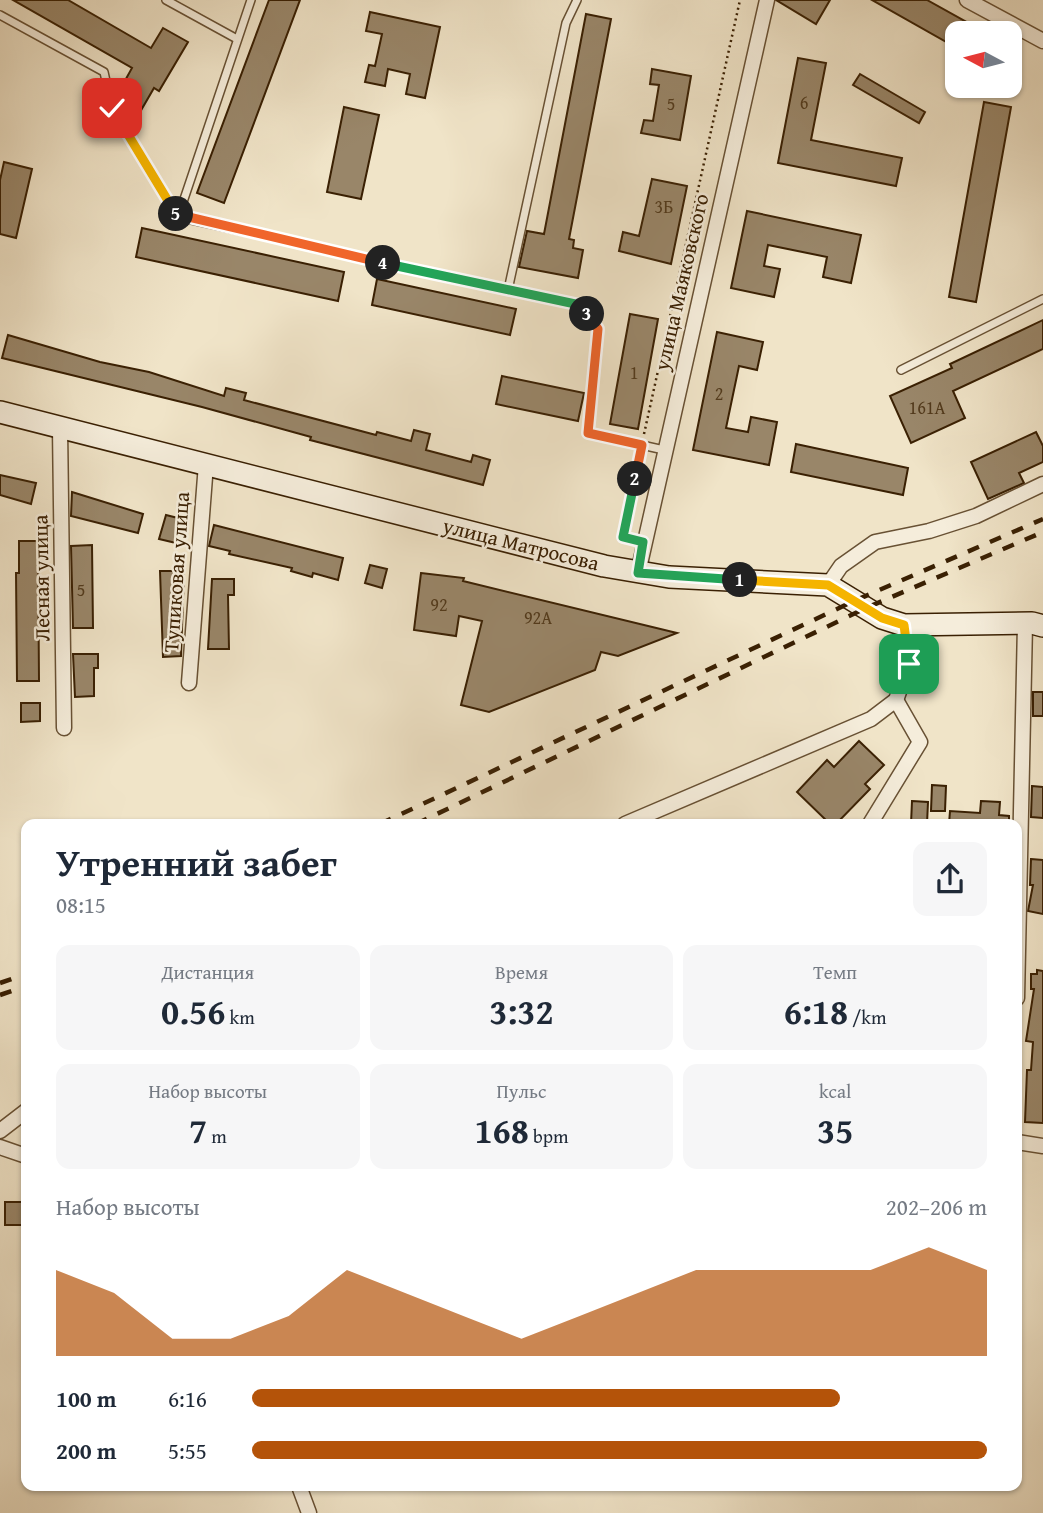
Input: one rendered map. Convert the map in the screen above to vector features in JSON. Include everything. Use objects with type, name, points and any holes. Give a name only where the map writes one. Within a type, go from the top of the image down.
[{"type":"main road","name":"улица Матросова","points":[[0,412],[638,573],[828,585],[882,618],[904,625],[1034,625]]},
{"type":"street","name":"улица Маяковского","points":[[638,573],[767,0]]},
{"type":"street","points":[[967,0],[990,6],[1043,41]]},
{"type":"street","name":"Лесная улица","points":[[60,428],[64,728]]},
{"type":"street","name":"Тупиковая улица","points":[[189,683],[205,464]]},
{"type":"street","points":[[828,585],[841,566],[874,542],[929,531],[976,516],[1043,484]]},
{"type":"street","points":[[637,819],[872,719],[897,700],[909,664],[904,625]]},
{"type":"street","points":[[1022,888],[1034,625]]},
{"type":"street","points":[[873,819],[920,742],[897,700]]},
{"type":"street","points":[[0,1130],[21,1115]]},
{"type":"street","points":[[1022,1143],[1043,1146]]},
{"type":"street","points":[[0,1147],[21,1154]]},
{"type":"street","points":[[301,1491],[309,1513]]},
{"type":"lane","points":[[166,0],[237,39]]},
{"type":"lane","points":[[178,217],[251,0]]},
{"type":"lane","points":[[508,290],[566,23],[577,0]]},
{"type":"lane","points":[[0,15],[104,72],[112,108],[178,217],[580,305],[598,329],[588,433],[664,450]]},
{"type":"lane","points":[[901,370],[1043,299]]},
{"type":"path","points":[[643,542],[623,537],[740,0]]},
{"type":"building","points":[[13,0],[68,0],[151,48],[163,28],[188,42],[159,91],[154,88],[140,112],[116,97],[132,68]]},
{"type":"building","points":[[269,0],[300,0],[224,203],[197,193]]},
{"type":"building","points":[[776,0],[830,0],[816,24]]},
{"type":"building","points":[[872,0],[927,0],[965,21],[945,21],[945,41]]},
{"type":"building","points":[[370,12],[440,27],[425,98],[406,94],[410,74],[388,69],[385,86],[365,82],[369,65],[375,66],[382,34],[366,31]]},
{"type":"building","points":[[586,14],[611,19],[569,239],[574,240],[573,248],[583,250],[578,278],[519,267],[527,231],[544,234]]},
{"type":"building","points":[[798,58],[826,63],[811,140],[902,158],[896,186],[778,163]]},
{"type":"building","points":[[652,69],[691,76],[680,140],[641,133],[644,120],[653,121],[659,85],[650,84]]},
{"type":"building","points":[[860,74],[925,112],[919,123],[853,85]]},
{"type":"building","points":[[984,102],[1011,107],[976,302],[949,297]]},
{"type":"building","points":[[344,107],[379,115],[361,199],[327,192]]},
{"type":"building","points":[[4,162],[32,169],[16,238],[0,234],[0,180]]},
{"type":"building","points":[[652,179],[687,186],[671,264],[619,251],[623,232],[639,236]]},
{"type":"building","points":[[747,211],[861,235],[851,283],[823,277],[827,257],[768,245],[764,266],[780,269],[774,297],[731,288]]},
{"type":"building","points":[[142,228],[344,272],[338,301],[136,257]]},
{"type":"building","points":[[377,279],[516,309],[510,335],[372,305]]},
{"type":"building","points":[[630,314],[658,319],[638,429],[610,424]]},
{"type":"building","points":[[1043,320],[1043,349],[953,391],[965,418],[911,443],[890,396],[952,368],[950,364]]},
{"type":"building","points":[[717,332],[763,342],[757,370],[739,366],[726,428],[748,432],[751,417],[777,422],[769,465],[693,450]]},
{"type":"building","points":[[8,335],[100,362],[149,372],[224,396],[226,388],[246,393],[244,400],[376,435],[377,432],[411,441],[414,430],[430,434],[426,450],[471,462],[473,455],[490,460],[483,485],[310,440],[311,437],[202,407],[2,358]]},
{"type":"building","points":[[502,376],[584,393],[578,421],[496,404]]},
{"type":"building","points":[[1036,432],[1043,446],[1043,462],[1019,473],[1024,483],[988,499],[971,462]]},
{"type":"building","points":[[796,444],[908,468],[903,495],[791,472]]},
{"type":"building","points":[[0,475],[36,483],[31,504],[0,495]]},
{"type":"building","points":[[72,492],[143,514],[138,533],[71,516]]},
{"type":"building","points":[[166,515],[182,519],[176,543],[159,539]]},
{"type":"building","points":[[214,525],[343,558],[338,580],[313,573],[312,577],[291,571],[292,568],[229,554],[230,551],[209,546]]},
{"type":"building","points":[[19,541],[38,541],[39,681],[17,681],[16,573],[19,573]]},
{"type":"building","points":[[92,545],[93,628],[73,628],[71,546]]},
{"type":"building","points":[[370,565],[387,569],[382,588],[365,583]]},
{"type":"building","points":[[160,571],[184,571],[181,656],[163,657]]},
{"type":"building","points":[[421,573],[464,578],[463,581],[677,633],[618,656],[601,652],[595,670],[489,712],[461,705],[482,621],[459,616],[456,636],[414,630]]},
{"type":"building","points":[[212,579],[234,579],[234,595],[228,595],[229,649],[208,649]]},
{"type":"building","points":[[73,654],[98,654],[98,668],[94,668],[94,696],[75,697]]},
{"type":"building","points":[[1033,692],[1043,692],[1043,716],[1033,716]]},
{"type":"building","points":[[21,703],[40,703],[40,721],[21,722]]},
{"type":"building","points":[[859,741],[884,765],[865,784],[870,789],[841,819],[825,819],[797,792],[827,760],[834,767]]},
{"type":"building","points":[[932,785],[946,786],[945,811],[931,811]]},
{"type":"building","points":[[1032,786],[1043,787],[1043,818],[1031,817]]},
{"type":"building","points":[[912,801],[928,802],[927,819],[911,819]]},
{"type":"building","points":[[981,801],[1000,802],[999,815],[1009,816],[1009,819],[949,819],[950,811],[980,813]]},
{"type":"building","points":[[1031,859],[1043,860],[1043,914],[1028,911],[1033,885],[1030,885]]},
{"type":"building","points":[[1037,970],[1043,971],[1043,1123],[1025,1122],[1027,1070],[1031,1070],[1033,1042],[1026,1041],[1034,989],[1031,989],[1031,974],[1037,974]]},
{"type":"building","points":[[5,1202],[21,1202],[21,1225],[5,1225]]},
{"type":"railway","points":[[391,819],[854,601],[1043,519]]},
{"type":"railway","points":[[426,819],[866,608],[1043,532]]},
{"type":"railway","points":[[0,983],[21,976]]},
{"type":"railway","points":[[0,995],[21,988]]},
{"type":"route","points":[[112,108],[178,217],[580,305],[598,329],[588,433],[642,445],[623,537],[643,542],[638,573],[828,585],[882,618],[904,625],[909,664]]}]
